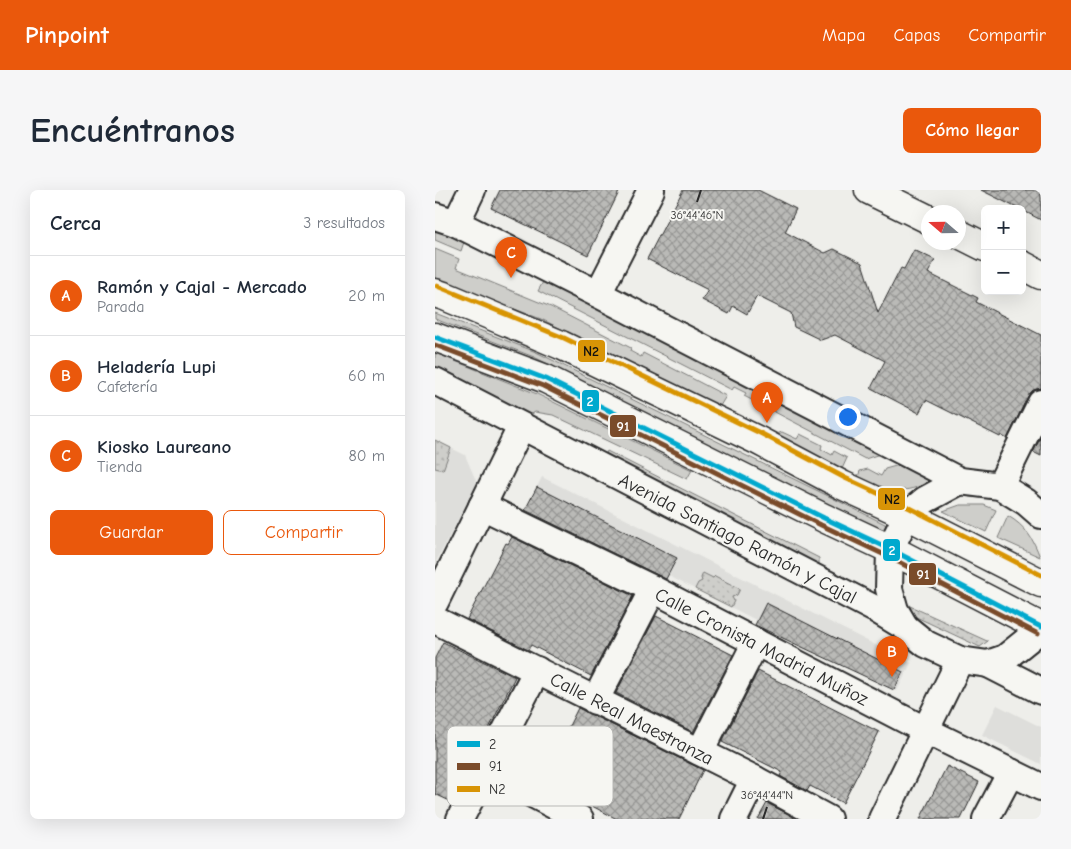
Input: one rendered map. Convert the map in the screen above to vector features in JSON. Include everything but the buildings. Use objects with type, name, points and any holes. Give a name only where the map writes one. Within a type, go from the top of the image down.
[{"type":"main road","points":[[869,190],[921,215]]},
{"type":"main road","points":[[966,238],[981,245]]},
{"type":"main road","points":[[1026,267],[1041,275]]},
{"type":"main road","points":[[435,293],[561,345],[759,441],[842,485],[907,515],[1041,583]]},
{"type":"main road","points":[[435,336],[546,379],[890,549],[1041,628]]},
{"type":"street","points":[[472,190],[445,219],[599,294],[960,481],[1000,486],[1026,502],[1041,515]]},
{"type":"street","points":[[599,294],[651,190]]},
{"type":"street","name":"Avenida Santiago Ramón y Cajal","points":[[435,381],[825,582],[905,627],[926,644],[960,660],[988,664],[1041,691]]},
{"type":"street","points":[[1000,486],[1041,403]]},
{"type":"street","points":[[435,602],[521,427]]},
{"type":"street","points":[[905,627],[895,610],[889,589],[890,549],[907,515],[925,500],[960,481]]},
{"type":"street","name":"Calle Cronista Madrid Muñoz","points":[[482,506],[653,589],[925,730],[1041,787]]},
{"type":"street","points":[[595,701],[653,589]]},
{"type":"street","name":"Calle Real Maestranza","points":[[435,620],[754,779],[828,819]]},
{"type":"street","points":[[988,664],[1005,658],[1041,628]]},
{"type":"street","points":[[700,752],[756,642]]},
{"type":"street","points":[[882,819],[960,660]]},
{"type":"street","points":[[508,726],[537,670]]},
{"type":"street","points":[[986,819],[1011,772]]},
{"type":"street","points":[[734,819],[754,779]]},
{"type":"street","points":[[460,819],[466,806]]},
{"type":"street","points":[[555,806],[580,819]]},
{"type":"shaded area","points":[[435,229],[464,242],[461,251],[435,240]]},
{"type":"shaded area","points":[[435,249],[459,259],[456,268],[551,307],[631,348],[630,351],[641,357],[643,353],[726,396],[720,406],[541,319],[435,279]]},
{"type":"shaded area","points":[[543,282],[883,453],[865,459],[744,396],[746,393],[734,387],[732,390],[538,291]]},
{"type":"shaded area","points":[[435,313],[536,352],[885,524],[887,530],[882,531],[534,357],[435,319]]},
{"type":"shaded area","points":[[435,353],[537,394],[692,470],[687,479],[553,415],[535,412],[524,419],[435,375]]},
{"type":"shaded area","points":[[782,432],[797,439],[800,434],[822,445],[821,449],[832,455],[834,451],[847,458],[842,469],[774,435]]},
{"type":"shaded area","points":[[435,440],[465,455],[477,483],[435,564]]},
{"type":"shaded area","points":[[435,440],[451,448],[443,470],[435,468]]},
{"type":"shaded area","points":[[607,451],[819,558],[819,569],[603,461]]},
{"type":"shaded area","points":[[903,464],[929,477],[928,483],[908,489],[892,490],[858,477],[860,471],[868,469],[881,476],[885,469]]},
{"type":"shaded area","points":[[542,477],[911,663],[897,691],[528,505]]},
{"type":"shaded area","points":[[960,505],[984,505],[996,510],[986,532],[943,511]]},
{"type":"shaded area","points":[[1008,516],[1028,533],[1040,557],[998,538]]},
{"type":"shaded area","points":[[703,573],[713,578],[715,576],[740,589],[737,595],[732,597],[734,601],[731,607],[695,589],[698,583],[702,581]]},
{"type":"shaded area","points":[[910,606],[988,641],[980,647],[912,615]]},
{"type":"shaded area","points":[[997,705],[1041,727],[1041,764],[982,735]]},
{"type":"transit line","name":"N2","points":[[437,286],[564,338],[762,434],[845,478],[910,508],[1041,575]]},
{"type":"transit line","name":"2","points":[[435,337],[546,379],[890,549],[1041,627]]},
{"type":"transit line","name":"91","points":[[435,345],[543,386],[887,556],[1038,634]]},
{"type":"place","name":"Kiosko Laureano","points":[[511,278]]},
{"type":"place","name":"Ramón y Cajal - Mercado","points":[[767,423]]},
{"type":"place","name":"Heladería Lupi","points":[[892,677]]}]
